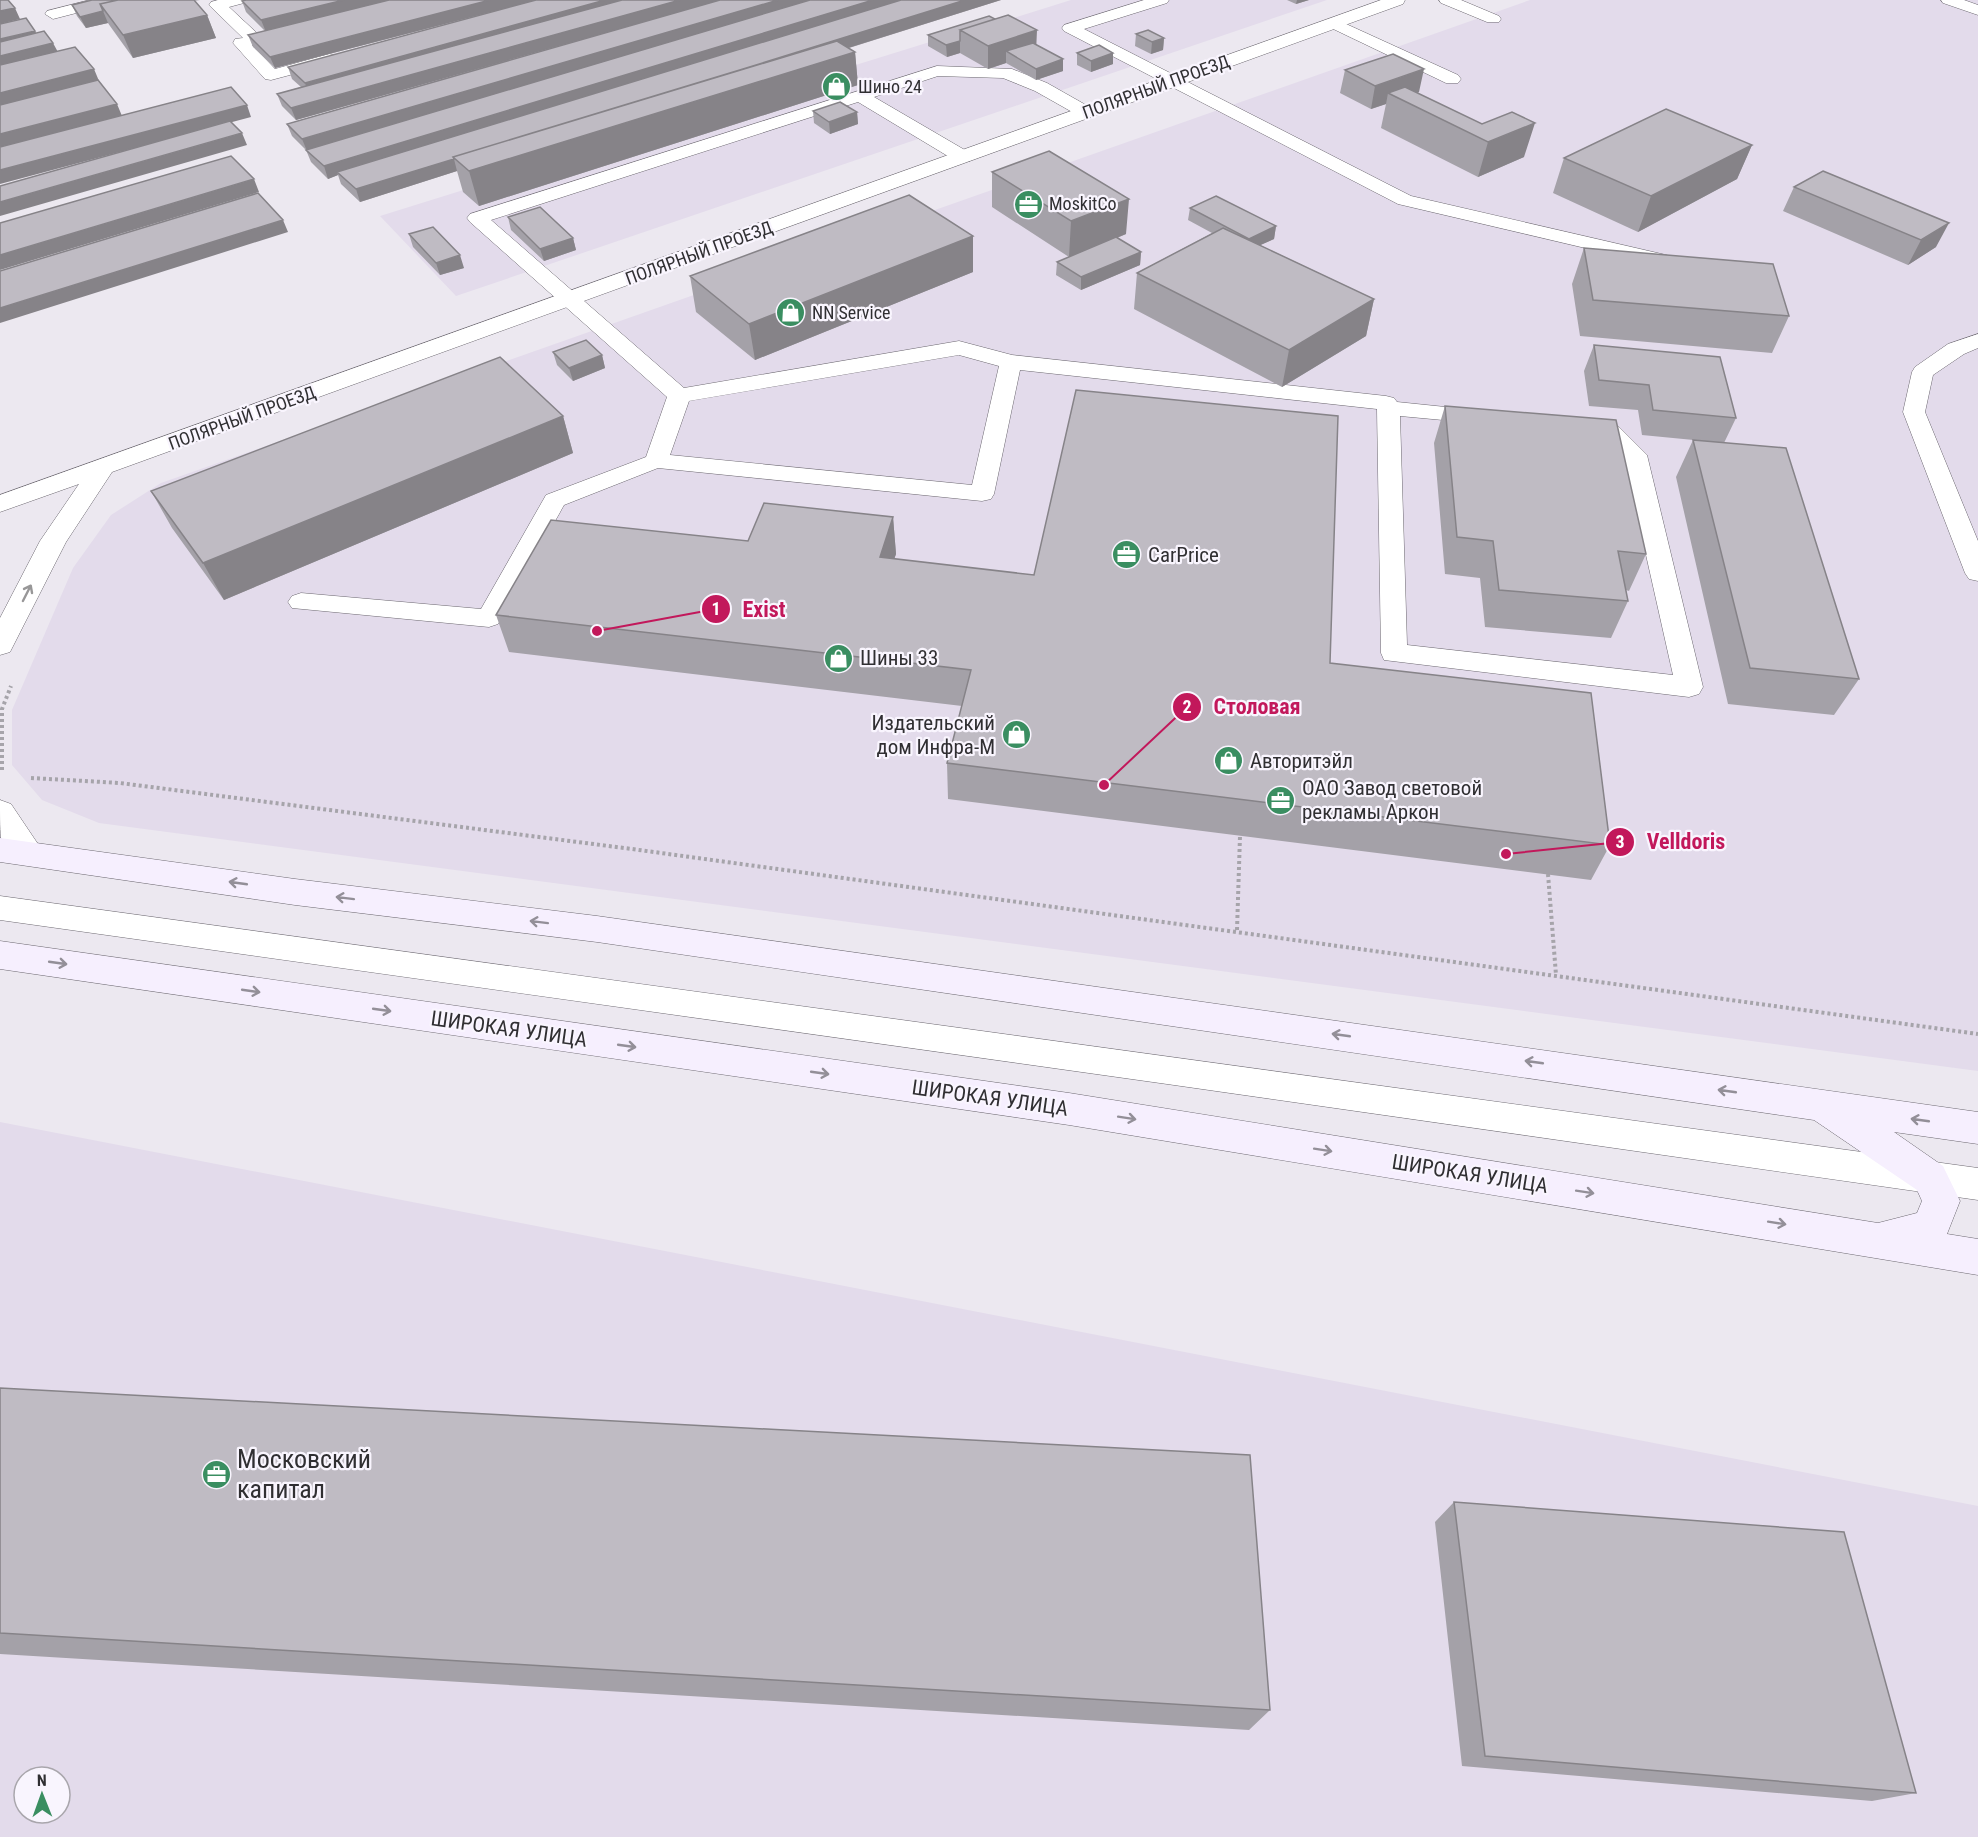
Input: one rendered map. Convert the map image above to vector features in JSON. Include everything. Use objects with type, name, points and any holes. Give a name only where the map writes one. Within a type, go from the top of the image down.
[{"type":"main road","points":[[9,855],[597,929],[1978,1128]]},
{"type":"main road","name":"ШИРОКАЯ УЛИЦА","points":[[0,955],[1069,1109],[1874,1238],[1978,1257]]},
{"type":"main road","points":[[1817,1104],[1893,1151],[1930,1178],[1941,1201],[1930,1229],[1874,1238]]},
{"type":"street","name":"ПОЛЯРНЫЙ ПРОЕЗД","points":[[0,504],[571,300],[1397,0]]},
{"type":"street","points":[[0,645],[53,542],[102,469]]},
{"type":"street","points":[[0,812],[9,855]]},
{"type":"lane","points":[[42,0],[57,20],[109,0]]},
{"type":"lane","points":[[238,0],[217,5],[254,39]]},
{"type":"lane","points":[[1161,0],[1070,28],[1406,200],[1688,267]]},
{"type":"lane","points":[[1447,0],[1493,19]]},
{"type":"lane","points":[[1949,0],[1978,10]]},
{"type":"lane","points":[[1333,23],[1452,79]]},
{"type":"lane","points":[[311,25],[241,43],[271,75],[350,54]]},
{"type":"lane","points":[[679,396],[477,218],[937,71],[1006,73],[1041,87],[1087,113]]},
{"type":"lane","points":[[860,96],[963,157]]},
{"type":"lane","points":[[1978,341],[1956,349],[1923,372],[1914,412],[1978,573]]},
{"type":"lane","points":[[679,396],[959,348],[1011,362],[1386,404],[1388,408],[1395,653],[1689,687],[1635,455],[1606,428],[1561,424]]},
{"type":"lane","points":[[302,602],[489,618],[555,500],[656,461],[982,494],[1011,362]]},
{"type":"lane","points":[[656,461],[679,396]]},
{"type":"lane","points":[[1388,408],[1515,420]]},
{"type":"lane","points":[[0,908],[1978,1184]]},
{"type":"path","points":[[25,777],[120,783],[1237,930],[1978,1034]]},
{"type":"path","points":[[1237,930],[1240,836]]},
{"type":"path","points":[[1548,874],[1556,975]]},
{"type":"shaded area","points":[[1071,0],[1327,0],[456,296],[380,216],[848,70],[846,68]]},
{"type":"shaded area","points":[[1530,0],[1978,0],[1978,1071],[99,823],[42,800],[12,765],[12,710],[73,568],[111,515],[161,483]]},
{"type":"shaded area","points":[[0,1122],[1978,1506],[1978,1837],[0,1837]]},
{"type":"building","points":[[0,0],[8,0],[15,8],[0,11]]},
{"type":"building","points":[[92,0],[118,0],[100,4],[103,11],[80,17],[72,5]]},
{"type":"building","points":[[118,0],[194,0],[207,15],[123,35],[100,4]]},
{"type":"building","points":[[344,0],[261,20],[242,1]]},
{"type":"building","points":[[389,0],[490,0],[270,57],[248,35]]},
{"type":"building","points":[[536,0],[605,0],[305,83],[288,67]]},
{"type":"building","points":[[622,0],[680,0],[291,108],[277,94]]},
{"type":"building","points":[[720,0],[778,0],[302,139],[287,124]]},
{"type":"building","points":[[810,0],[873,0],[324,166],[306,150]]},
{"type":"building","points":[[901,0],[965,0],[453,157],[454,159],[356,189],[337,172]]},
{"type":"building","points":[[1008,15],[1037,30],[988,46],[960,30]]},
{"type":"building","points":[[989,16],[995,19],[960,30],[960,41],[946,45],[928,35]]},
{"type":"building","points":[[26,18],[35,31],[0,39],[0,24]]},
{"type":"building","points":[[1148,30],[1164,38],[1152,42],[1136,34]]},
{"type":"building","points":[[44,31],[53,43],[0,56],[0,42]]},
{"type":"building","points":[[837,41],[855,52],[469,171],[453,157]]},
{"type":"building","points":[[1033,43],[1063,59],[1036,69],[1006,51]]},
{"type":"building","points":[[1099,45],[1113,53],[1091,61],[1077,53]]},
{"type":"building","points":[[75,47],[94,69],[0,93],[0,65]]},
{"type":"building","points":[[1393,54],[1424,69],[1375,86],[1345,70]]},
{"type":"building","points":[[98,80],[117,104],[0,134],[0,105]]},
{"type":"building","points":[[231,87],[247,105],[0,170],[0,147]]},
{"type":"building","points":[[1405,87],[1482,124],[1512,112],[1535,123],[1488,142],[1388,93]]},
{"type":"building","points":[[840,102],[857,112],[829,122],[813,111]]},
{"type":"building","points":[[1666,109],[1752,145],[1651,196],[1564,158]]},
{"type":"building","points":[[230,121],[242,133],[0,202],[0,186]]},
{"type":"building","points":[[1049,151],[1129,199],[1071,221],[992,172]]},
{"type":"building","points":[[231,156],[254,179],[0,255],[0,223]]},
{"type":"building","points":[[1823,171],[1949,223],[1921,240],[1794,187]]},
{"type":"building","points":[[258,193],[283,220],[0,308],[0,271]]},
{"type":"building","points":[[909,195],[973,236],[749,324],[690,276]]},
{"type":"building","points":[[1216,196],[1276,226],[1249,239],[1190,208]]},
{"type":"building","points":[[540,207],[573,238],[540,249],[508,217]]},
{"type":"building","points":[[433,227],[460,255],[436,263],[409,234]]},
{"type":"building","points":[[1223,228],[1374,299],[1289,350],[1137,273]]},
{"type":"building","points":[[1116,237],[1141,252],[1081,277],[1057,262]]},
{"type":"building","points":[[1584,248],[1773,264],[1789,316],[1593,300]]},
{"type":"building","points":[[586,340],[602,355],[569,368],[553,352]]},
{"type":"building","points":[[1594,345],[1720,357],[1736,418],[1653,410],[1649,385],[1599,380]]},
{"type":"building","points":[[500,357],[563,416],[203,563],[151,491]]},
{"type":"building","points":[[1076,390],[1338,416],[1330,663],[1591,693],[1610,845],[947,763],[971,670],[496,615],[551,520],[748,541],[764,503],[893,517],[880,557],[1034,575]]},
{"type":"building","points":[[1445,406],[1616,420],[1646,554],[1618,551],[1628,601],[1499,590],[1493,541],[1457,537]]},
{"type":"building","points":[[1693,440],[1786,448],[1859,679],[1750,668]]},
{"type":"building","points":[[0,1388],[1250,1455],[1270,1710],[0,1633]]},
{"type":"building","points":[[1454,1502],[1844,1532],[1916,1793],[1485,1756]]},
{"type":"place","name":"Шино 24","points":[[837,87]]},
{"type":"place","name":"MoskitCo","points":[[1028,204]]},
{"type":"place","name":"NN Service","points":[[791,313]]},
{"type":"place","name":"CarPrice","points":[[1127,555]]},
{"type":"place","name":"Exist","points":[[597,631]]},
{"type":"place","name":"Шины 33","points":[[839,658]]},
{"type":"place","name":"Издательский дом Инфра-М","points":[[1016,735]]},
{"type":"place","name":"Авторитэйл","points":[[1229,761]]},
{"type":"place","name":"Столовая","points":[[1104,785]]},
{"type":"place","name":"ОАО Завод световой рекламы Аркон","points":[[1281,800]]},
{"type":"place","name":"Velldoris","points":[[1506,854]]},
{"type":"place","name":"Московский капитал","points":[[216,1474]]}]
